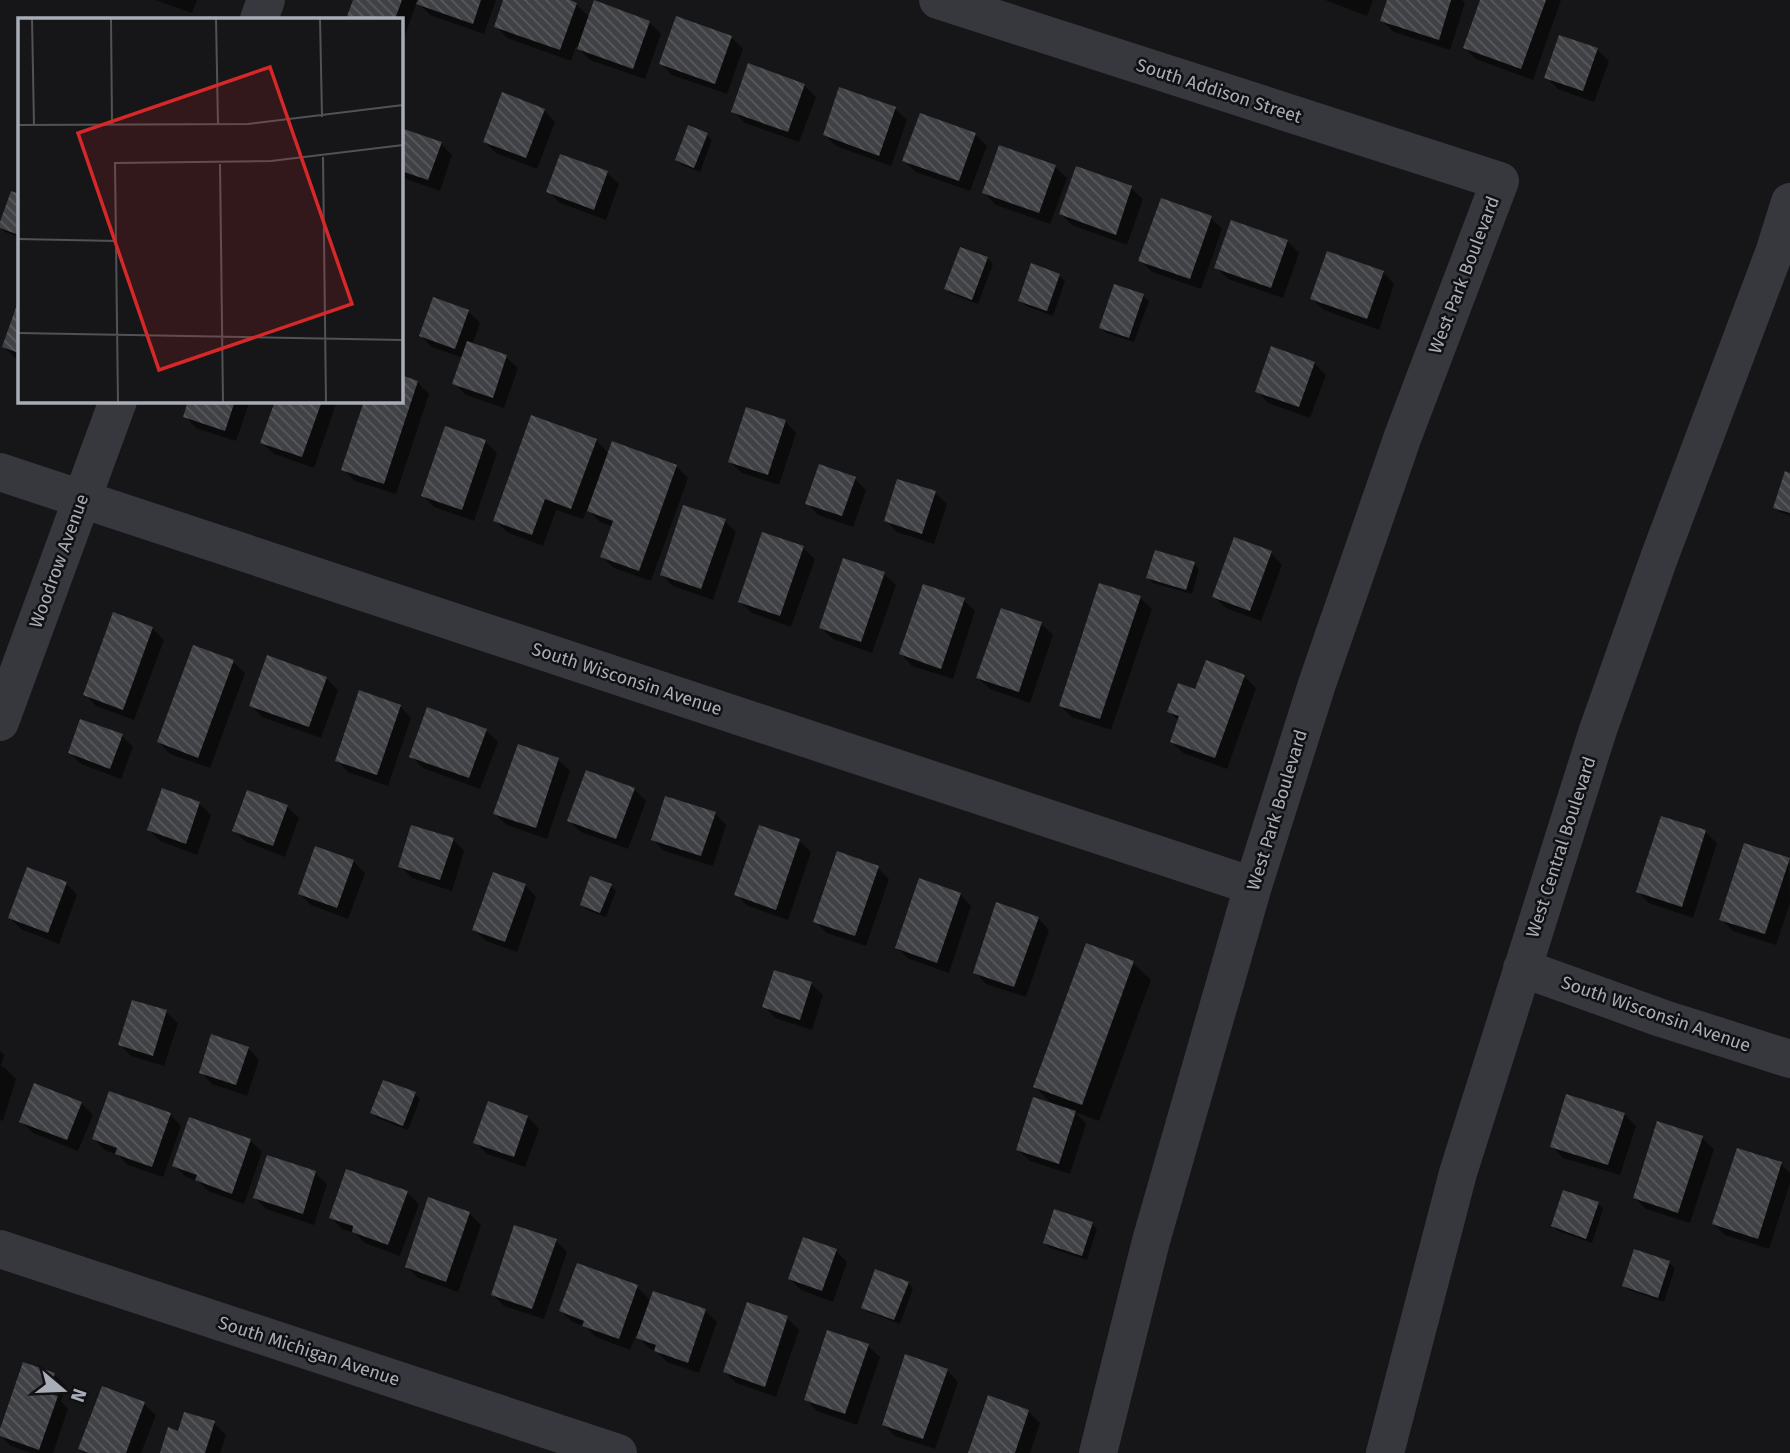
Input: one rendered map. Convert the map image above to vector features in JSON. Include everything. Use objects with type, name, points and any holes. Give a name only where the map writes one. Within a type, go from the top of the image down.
[{"type":"street","points":[[259,18],[266,0]]},
{"type":"street","name":"South Addison Street","points":[[962,4],[1500,181]]},
{"type":"street","name":"West Park Boulevard","points":[[1098,1453],[1151,1241],[1253,886],[1317,684],[1399,449],[1500,181]]},
{"type":"street","name":"West Central Boulevard","points":[[1385,1453],[1458,1173],[1602,718],[1659,558],[1782,256],[1790,202]]},
{"type":"street","name":"Woodrow Avenue","points":[[0,722],[118,402]]},
{"type":"street","name":"South Wisconsin Avenue","points":[[0,472],[1253,886]]},
{"type":"street","name":"South Wisconsin Avenue","points":[[1522,968],[1661,1018],[1790,1059]]},
{"type":"street","name":"South Michigan Avenue","points":[[0,1249],[618,1453]]},
{"type":"building","points":[[353,0],[402,0],[395,18],[346,18]]},
{"type":"building","points":[[418,0],[481,0],[473,24],[416,4]]},
{"type":"building","points":[[503,0],[570,0],[577,3],[560,50],[494,27]]},
{"type":"building","points":[[594,0],[650,21],[633,69],[577,49]]},
{"type":"building","points":[[1387,0],[1451,0],[1439,40],[1380,21]]},
{"type":"building","points":[[1480,0],[1546,0],[1521,69],[1463,48]]},
{"type":"building","points":[[676,16],[732,36],[715,84],[659,64]]},
{"type":"building","points":[[1559,35],[1598,48],[1583,91],[1544,78]]},
{"type":"building","points":[[748,63],[805,84],[788,132],[731,112]]},
{"type":"building","points":[[839,87],[896,107],[879,156],[823,135]]},
{"type":"building","points":[[502,92],[545,109],[526,158],[483,142]]},
{"type":"building","points":[[920,113],[976,133],[959,181],[902,161]]},
{"type":"building","points":[[688,125],[708,133],[694,168],[675,160]]},
{"type":"building","points":[[402,128],[442,142],[428,180],[402,171]]},
{"type":"building","points":[[999,145],[1056,165],[1039,213],[982,193]]},
{"type":"building","points":[[560,154],[608,171],[594,210],[546,192]]},
{"type":"building","points":[[1076,166],[1132,186],[1116,235],[1059,214]]},
{"type":"building","points":[[11,191],[18,194],[18,235],[0,228]]},
{"type":"building","points":[[1161,198],[1212,216],[1190,279],[1138,261]]},
{"type":"building","points":[[1231,220],[1288,240],[1271,288],[1214,268]]},
{"type":"building","points":[[960,247],[988,257],[972,300],[944,289]]},
{"type":"building","points":[[1327,251],[1384,271],[1367,319],[1310,299]]},
{"type":"building","points":[[1031,263],[1060,274],[1047,311],[1018,301]]},
{"type":"building","points":[[1114,284],[1144,294],[1129,338],[1099,328]]},
{"type":"building","points":[[433,297],[469,310],[455,349],[419,336]]},
{"type":"building","points":[[18,302],[18,353],[2,347]]},
{"type":"building","points":[[467,341],[507,355],[493,398],[452,384]]},
{"type":"building","points":[[1271,346],[1315,362],[1299,407],[1255,392]]},
{"type":"building","points":[[402,375],[418,381],[384,484],[341,470],[364,402],[402,402]]},
{"type":"building","points":[[188,402],[235,402],[225,431],[183,417]]},
{"type":"building","points":[[275,402],[322,402],[302,457],[260,443]]},
{"type":"building","points":[[746,407],[786,420],[768,475],[728,462]]},
{"type":"building","points":[[531,415],[597,439],[571,509],[545,499],[532,535],[493,521]]},
{"type":"building","points":[[445,426],[486,440],[462,510],[421,496]]},
{"type":"building","points":[[612,441],[677,465],[639,571],[600,557],[613,521],[587,511]]},
{"type":"building","points":[[819,464],[856,477],[842,516],[805,504]]},
{"type":"building","points":[[1785,471],[1790,473],[1790,513],[1773,508]]},
{"type":"building","points":[[897,479],[936,491],[922,534],[884,521]]},
{"type":"building","points":[[683,505],[726,519],[701,589],[660,575]]},
{"type":"building","points":[[762,532],[804,546],[780,616],[738,602]]},
{"type":"building","points":[[1234,537],[1272,551],[1250,611],[1212,597]]},
{"type":"building","points":[[1155,550],[1195,562],[1186,590],[1146,578]]},
{"type":"building","points":[[843,558],[885,572],[861,642],[819,628]]},
{"type":"building","points":[[1099,583],[1141,596],[1100,719],[1059,706]]},
{"type":"building","points":[[923,584],[965,598],[941,669],[899,654]]},
{"type":"building","points":[[1001,608],[1042,622],[1019,692],[976,678]]},
{"type":"building","points":[[113,612],[153,627],[123,710],[83,695]]},
{"type":"building","points":[[193,645],[234,660],[198,758],[157,742]]},
{"type":"building","points":[[267,655],[327,677],[309,727],[249,706]]},
{"type":"building","points":[[1206,660],[1245,675],[1215,758],[1170,742],[1179,716],[1167,712],[1178,683],[1195,689]]},
{"type":"building","points":[[359,690],[401,705],[377,775],[335,761]]},
{"type":"building","points":[[427,707],[487,729],[469,778],[409,757]]},
{"type":"building","points":[[80,719],[123,734],[110,769],[68,753]]},
{"type":"building","points":[[518,744],[559,758],[536,828],[493,814]]},
{"type":"building","points":[[586,770],[635,788],[616,839],[567,821]]},
{"type":"building","points":[[162,788],[200,802],[186,844],[147,830]]},
{"type":"building","points":[[247,790],[288,805],[273,846],[232,831]]},
{"type":"building","points":[[665,796],[716,812],[701,856],[651,840]]},
{"type":"building","points":[[1661,816],[1706,830],[1682,907],[1636,892]]},
{"type":"building","points":[[411,825],[454,838],[440,880],[398,867]]},
{"type":"building","points":[[759,825],[800,839],[776,910],[734,895]]},
{"type":"building","points":[[1744,843],[1790,858],[1765,934],[1719,920]]},
{"type":"building","points":[[315,846],[354,860],[337,908],[298,894]]},
{"type":"building","points":[[837,851],[879,866],[855,936],[813,922]]},
{"type":"building","points":[[27,867],[67,882],[48,933],[8,918]]},
{"type":"building","points":[[493,872],[526,884],[505,942],[472,930]]},
{"type":"building","points":[[590,876],[612,884],[600,913],[580,905]]},
{"type":"building","points":[[919,878],[961,893],[937,963],[895,948]]},
{"type":"building","points":[[996,902],[1039,917],[1014,987],[973,973]]},
{"type":"building","points":[[1086,943],[1134,961],[1082,1105],[1033,1087]]},
{"type":"building","points":[[774,970],[812,982],[800,1020],[762,1007]]},
{"type":"building","points":[[132,1000],[167,1010],[153,1056],[118,1045]]},
{"type":"building","points":[[211,1034],[249,1047],[236,1085],[199,1073]]},
{"type":"building","points":[[383,1080],[416,1092],[403,1126],[370,1113]]},
{"type":"building","points":[[34,1083],[82,1102],[67,1140],[19,1122]]},
{"type":"building","points":[[109,1091],[171,1113],[152,1167],[115,1154],[117,1148],[92,1139]]},
{"type":"building","points":[[1566,1094],[1625,1113],[1608,1165],[1550,1147]]},
{"type":"building","points":[[1033,1097],[1076,1111],[1059,1164],[1016,1150]]},
{"type":"building","points":[[488,1101],[528,1116],[514,1157],[473,1143]]},
{"type":"building","points":[[189,1117],[251,1139],[232,1194],[195,1180],[197,1175],[172,1166]]},
{"type":"building","points":[[1657,1121],[1703,1136],[1678,1213],[1633,1198]]},
{"type":"building","points":[[1737,1148],[1782,1162],[1758,1239],[1712,1224]]},
{"type":"building","points":[[267,1155],[316,1171],[303,1214],[253,1198]]},
{"type":"building","points":[[346,1169],[408,1191],[388,1245],[352,1232],[353,1226],[329,1218]]},
{"type":"building","points":[[1563,1190],[1599,1202],[1586,1239],[1551,1226]]},
{"type":"building","points":[[428,1197],[470,1212],[446,1282],[405,1267]]},
{"type":"building","points":[[1054,1209],[1093,1222],[1082,1256],[1043,1243]]},
{"type":"building","points":[[514,1225],[557,1239],[532,1309],[491,1295]]},
{"type":"building","points":[[803,1237],[837,1249],[822,1291],[788,1279]]},
{"type":"building","points":[[1634,1249],[1670,1261],[1658,1298],[1622,1286]]},
{"type":"building","points":[[577,1263],[638,1285],[619,1339],[582,1326],[584,1321],[559,1311]]},
{"type":"building","points":[[875,1269],[909,1282],[894,1320],[861,1308]]},
{"type":"building","points":[[653,1291],[706,1309],[688,1363],[654,1351],[656,1345],[636,1338]]},
{"type":"building","points":[[747,1302],[788,1316],[765,1387],[723,1372]]},
{"type":"building","points":[[827,1330],[869,1344],[845,1414],[804,1400]]},
{"type":"building","points":[[905,1354],[948,1369],[923,1439],[882,1425]]},
{"type":"building","points":[[23,1362],[55,1373],[49,1393],[58,1396],[39,1450],[0,1436]]},
{"type":"building","points":[[102,1386],[145,1402],[126,1453],[89,1453],[78,1449]]},
{"type":"building","points":[[988,1395],[1029,1410],[1015,1453],[968,1453]]},
{"type":"building","points":[[184,1412],[215,1421],[205,1453],[160,1453],[168,1427],[178,1431]]}]
